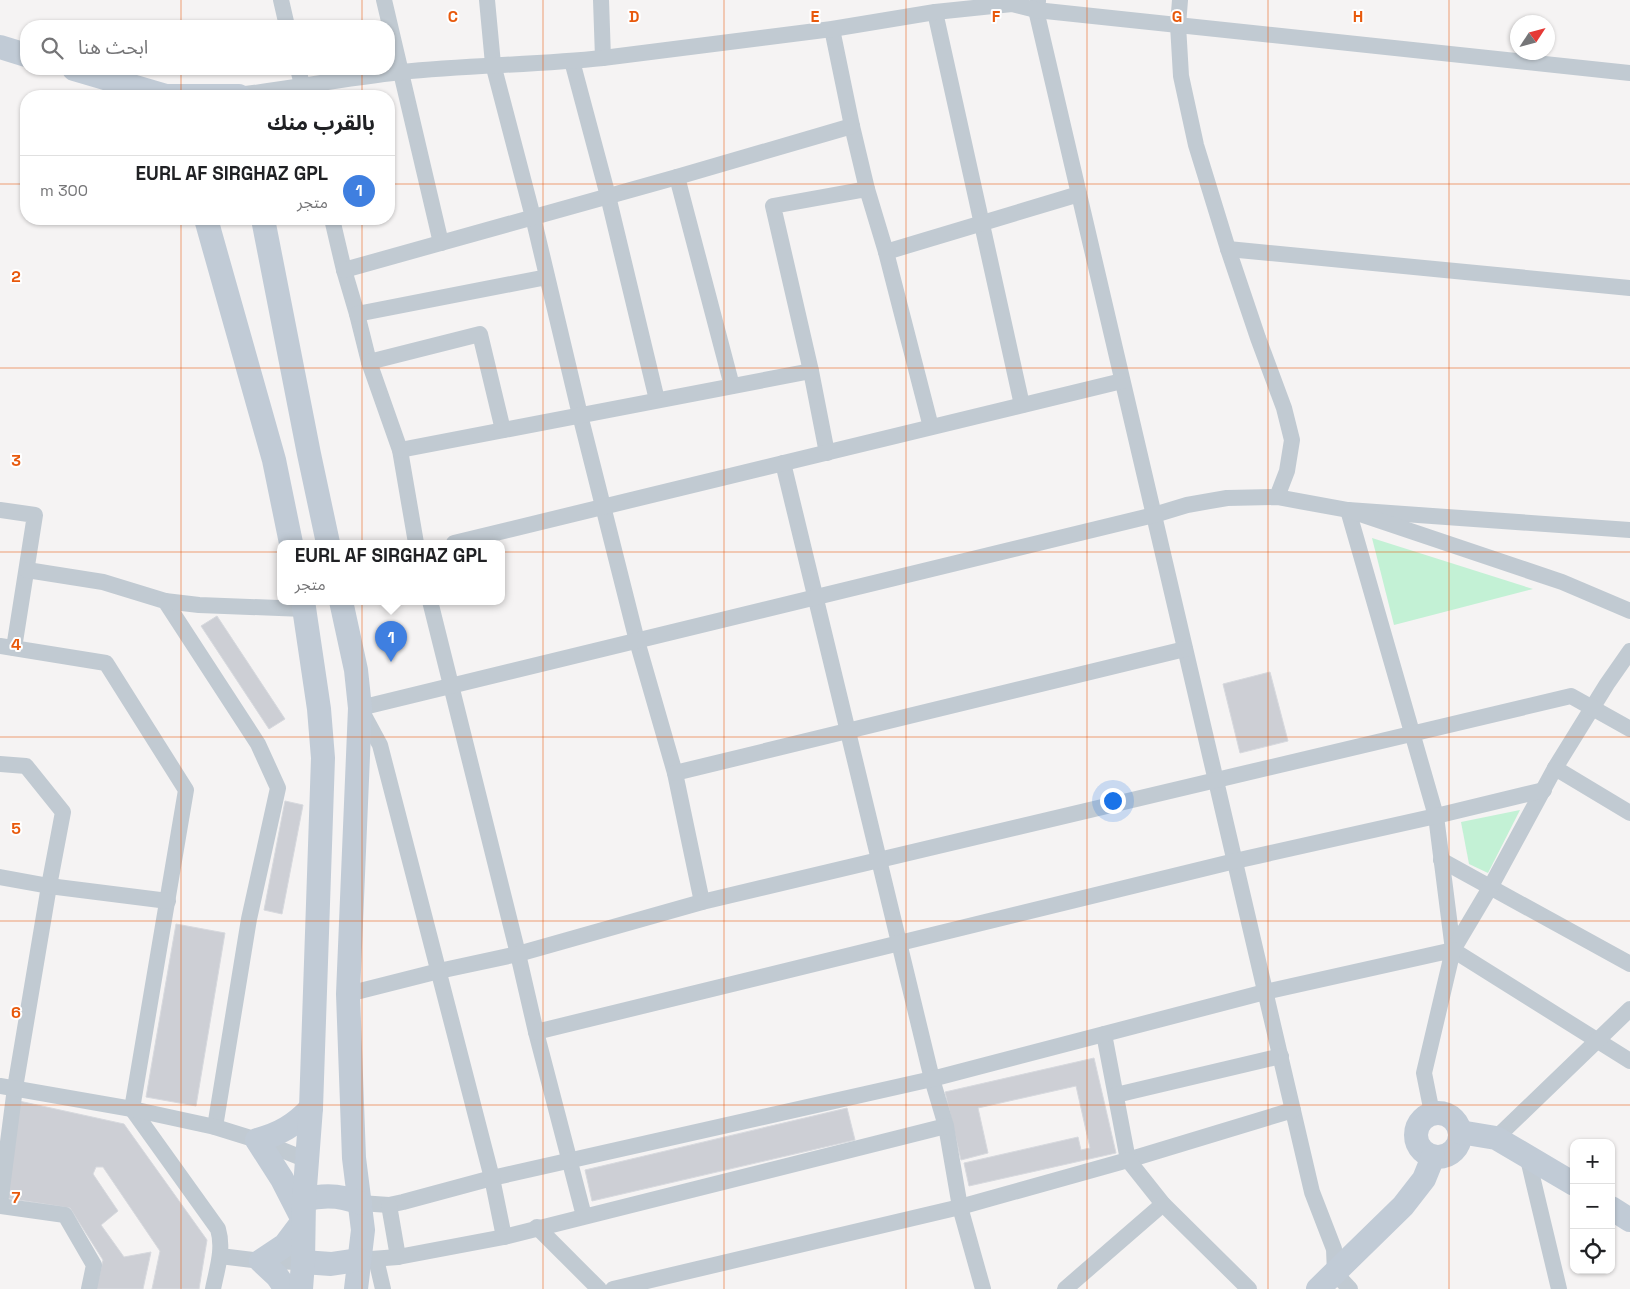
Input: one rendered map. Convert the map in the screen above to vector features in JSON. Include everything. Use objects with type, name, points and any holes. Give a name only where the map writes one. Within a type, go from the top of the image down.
[{"type":"street","points":[[281,0],[286,20]]},
{"type":"street","points":[[384,0],[388,20]]},
{"type":"street","points":[[486,0],[492,64],[533,217],[580,415],[637,641],[675,773],[702,902]]},
{"type":"street","points":[[601,0],[603,58]]},
{"type":"street","points":[[1180,0],[1178,25],[1181,76],[1196,145],[1228,249],[1284,408],[1292,440],[1287,472],[1277,497]]},
{"type":"street","points":[[395,73],[492,64],[603,58],[832,29],[935,12],[1012,4],[1037,5],[1178,25],[1630,73]]},
{"type":"street","points":[[1037,5],[1122,381],[1312,1192],[1334,1249],[1342,1281]]},
{"type":"street","points":[[935,12],[1022,405]]},
{"type":"street","points":[[832,29],[867,189],[886,252],[931,427]]},
{"type":"street","points":[[0,47],[20,53]]},
{"type":"street","points":[[395,50],[441,243]]},
{"type":"street","points":[[572,61],[608,196],[657,400]]},
{"type":"street","points":[[94,75],[146,90]]},
{"type":"street","points":[[300,75],[304,90]]},
{"type":"street","points":[[309,90],[385,75]]},
{"type":"street","points":[[344,270],[852,126]]},
{"type":"street","points":[[677,177],[732,386]]},
{"type":"street","points":[[827,453],[812,370],[773,206],[867,189]]},
{"type":"street","points":[[886,252],[1079,194]]},
{"type":"street","points":[[208,225],[274,460],[290,540]]},
{"type":"street","points":[[264,225],[327,540]]},
{"type":"street","points":[[333,225],[369,362],[400,450],[415,540]]},
{"type":"street","points":[[1228,249],[1630,288]]},
{"type":"street","points":[[357,314],[547,277]]},
{"type":"street","points":[[369,362],[480,334],[503,430]]},
{"type":"street","points":[[400,450],[812,370]]},
{"type":"street","points":[[466,540],[1122,381]]},
{"type":"street","points":[[783,463],[932,1079],[946,1126],[960,1207],[983,1289]]},
{"type":"street","points":[[360,708],[816,598],[1154,515],[1187,505],[1227,498],[1277,497],[1348,510],[1630,530]]},
{"type":"street","points":[[0,510],[35,515],[27,570],[7,647],[106,663],[186,790],[132,1109],[218,1229],[221,1242],[220,1256],[213,1289]]},
{"type":"street","points":[[1348,510],[1562,582],[1630,611]]},
{"type":"street","points":[[1348,510],[1436,816],[1453,950]]},
{"type":"street","points":[[27,570],[103,582],[165,601],[199,605],[304,605],[320,709],[323,758],[311,1108],[303,1214],[301,1289]]},
{"type":"street","points":[[165,601],[258,744],[278,788],[249,919],[215,1127]]},
{"type":"street","points":[[342,605],[356,670],[360,708],[348,994],[354,1158],[367,1260],[383,1289]]},
{"type":"street","points":[[431,605],[536,1032],[584,1216]]},
{"type":"street","points":[[675,773],[1185,649]]},
{"type":"street","points":[[1432,1113],[1424,1073],[1453,950],[1491,886],[1556,768],[1630,651]]},
{"type":"street","points":[[348,994],[439,971],[518,954],[702,902],[1571,696],[1630,729]]},
{"type":"street","points":[[360,708],[380,745],[492,1178],[504,1237]]},
{"type":"street","points":[[0,764],[26,766],[63,812],[7,1087],[0,1205],[65,1215],[94,1265],[89,1289]]},
{"type":"street","points":[[1556,768],[1630,812]]},
{"type":"street","points":[[536,1032],[1235,861],[1544,790]]},
{"type":"street","points":[[1441,860],[1630,964]]},
{"type":"street","points":[[0,877],[49,886],[168,902]]},
{"type":"street","points":[[260,1261],[285,1244],[295,1234],[303,1214],[313,1197],[342,1197],[360,1203],[389,1204],[403,1202],[492,1178],[932,1079],[1265,992],[1453,950],[1630,1061]]},
{"type":"street","points":[[1496,1138],[1630,1009]]},
{"type":"street","points":[[1104,1034],[1128,1160],[1163,1204],[1249,1289]]},
{"type":"street","points":[[1116,1096],[1280,1056]]},
{"type":"street","points":[[7,1087],[132,1109],[215,1127],[257,1140],[307,1160]]},
{"type":"street","points":[[257,1140],[273,1136],[287,1129],[300,1120],[311,1108]]},
{"type":"street","points":[[613,1289],[960,1207],[1128,1160],[1293,1110]]},
{"type":"street","points":[[1440,1112],[1453,1118],[1458,1124],[1460,1132],[1460,1139],[1453,1152],[1447,1155],[1433,1157],[1426,1154],[1420,1149],[1417,1142],[1417,1128],[1420,1121],[1432,1113],[1440,1112]]},
{"type":"street","points":[[220,1256],[260,1261],[330,1264],[398,1257],[504,1237],[537,1227],[946,1126]]},
{"type":"street","points":[[1460,1132],[1496,1138],[1570,1182]]},
{"type":"street","points":[[257,1140],[303,1214]]},
{"type":"street","points":[[1527,1155],[1559,1289]]},
{"type":"street","points":[[1318,1289],[1342,1281],[1424,1179],[1433,1157]]},
{"type":"street","points":[[389,1204],[398,1257]]},
{"type":"street","points":[[1065,1289],[1163,1204]]},
{"type":"street","points":[[1615,1211],[1630,1220]]},
{"type":"street","points":[[537,1227],[599,1289]]},
{"type":"street","points":[[356,1289],[367,1260]]},
{"type":"street","points":[[260,1261],[277,1276],[286,1289]]},
{"type":"green space","points":[[1372,538],[1533,589],[1394,625]]},
{"type":"green space","points":[[1520,810],[1488,873],[1469,864],[1461,822]]},
{"type":"building","points":[[217,616],[285,719],[269,729],[201,626]]},
{"type":"building","points":[[1270,672],[1288,741],[1240,753],[1223,684]]},
{"type":"building","points":[[285,801],[303,805],[282,914],[264,910]]},
{"type":"building","points":[[176,924],[225,933],[196,1106],[146,1097]]},
{"type":"building","points":[[1094,1058],[1116,1153],[969,1186],[964,1163],[1078,1137],[1081,1150],[1090,1148],[1076,1086],[978,1108],[988,1153],[961,1160],[945,1092]]},
{"type":"building","points":[[19,1101],[124,1124],[207,1240],[199,1289],[152,1289],[160,1251],[103,1167],[96,1167],[93,1174],[118,1211],[101,1225],[124,1257],[151,1252],[143,1289],[96,1289],[103,1260],[70,1208],[6,1198]]},
{"type":"building","points":[[847,1108],[855,1140],[592,1201],[585,1170]]},
{"type":"place","name":"EURL AF SIRGHAZ GPL","points":[[391,662]]}]
